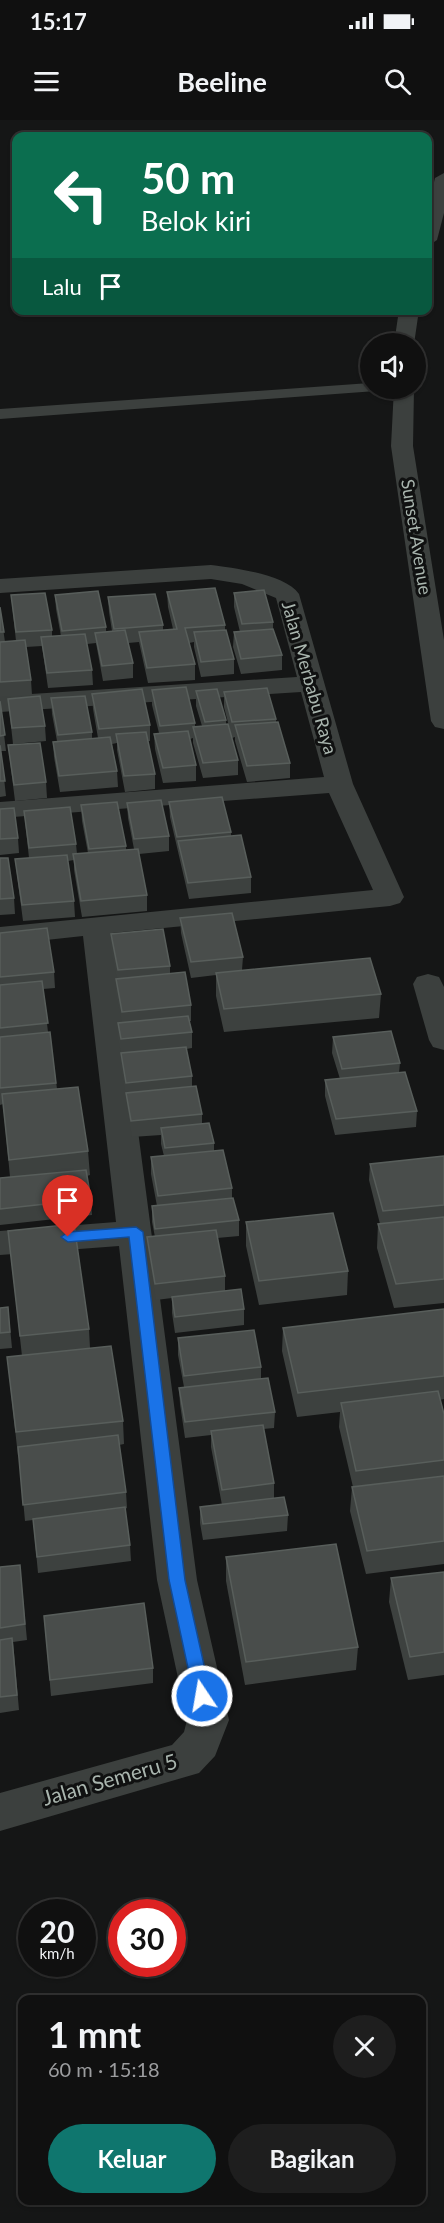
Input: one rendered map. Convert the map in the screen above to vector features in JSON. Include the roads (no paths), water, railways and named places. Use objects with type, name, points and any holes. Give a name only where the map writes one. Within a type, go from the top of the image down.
[{"type":"street","points":[[432,226],[443,188]]},
{"type":"street","points":[[404,333],[408,315]]},
{"type":"street","name":"Sunset Avenue","points":[[404,399],[402,446],[444,721]]},
{"type":"street","name":"Jalan Merbabu Raya","points":[[0,586],[211,572],[242,575],[265,582],[287,594],[339,784],[390,897],[96,926]]},
{"type":"street","points":[[0,704],[310,684]]},
{"type":"street","points":[[0,810],[339,784]]},
{"type":"street","points":[[0,936],[96,926]]},
{"type":"street","name":"Jalan Semeru 5","points":[[0,1812],[184,1760],[194,1752],[204,1736],[208,1720],[177,1580],[136,1232],[96,926]]},
{"type":"street","points":[[428,984],[444,1040]]},
{"type":"street","points":[[0,1243],[136,1232]]},
{"type":"lane","points":[[0,414],[360,389]]}]
